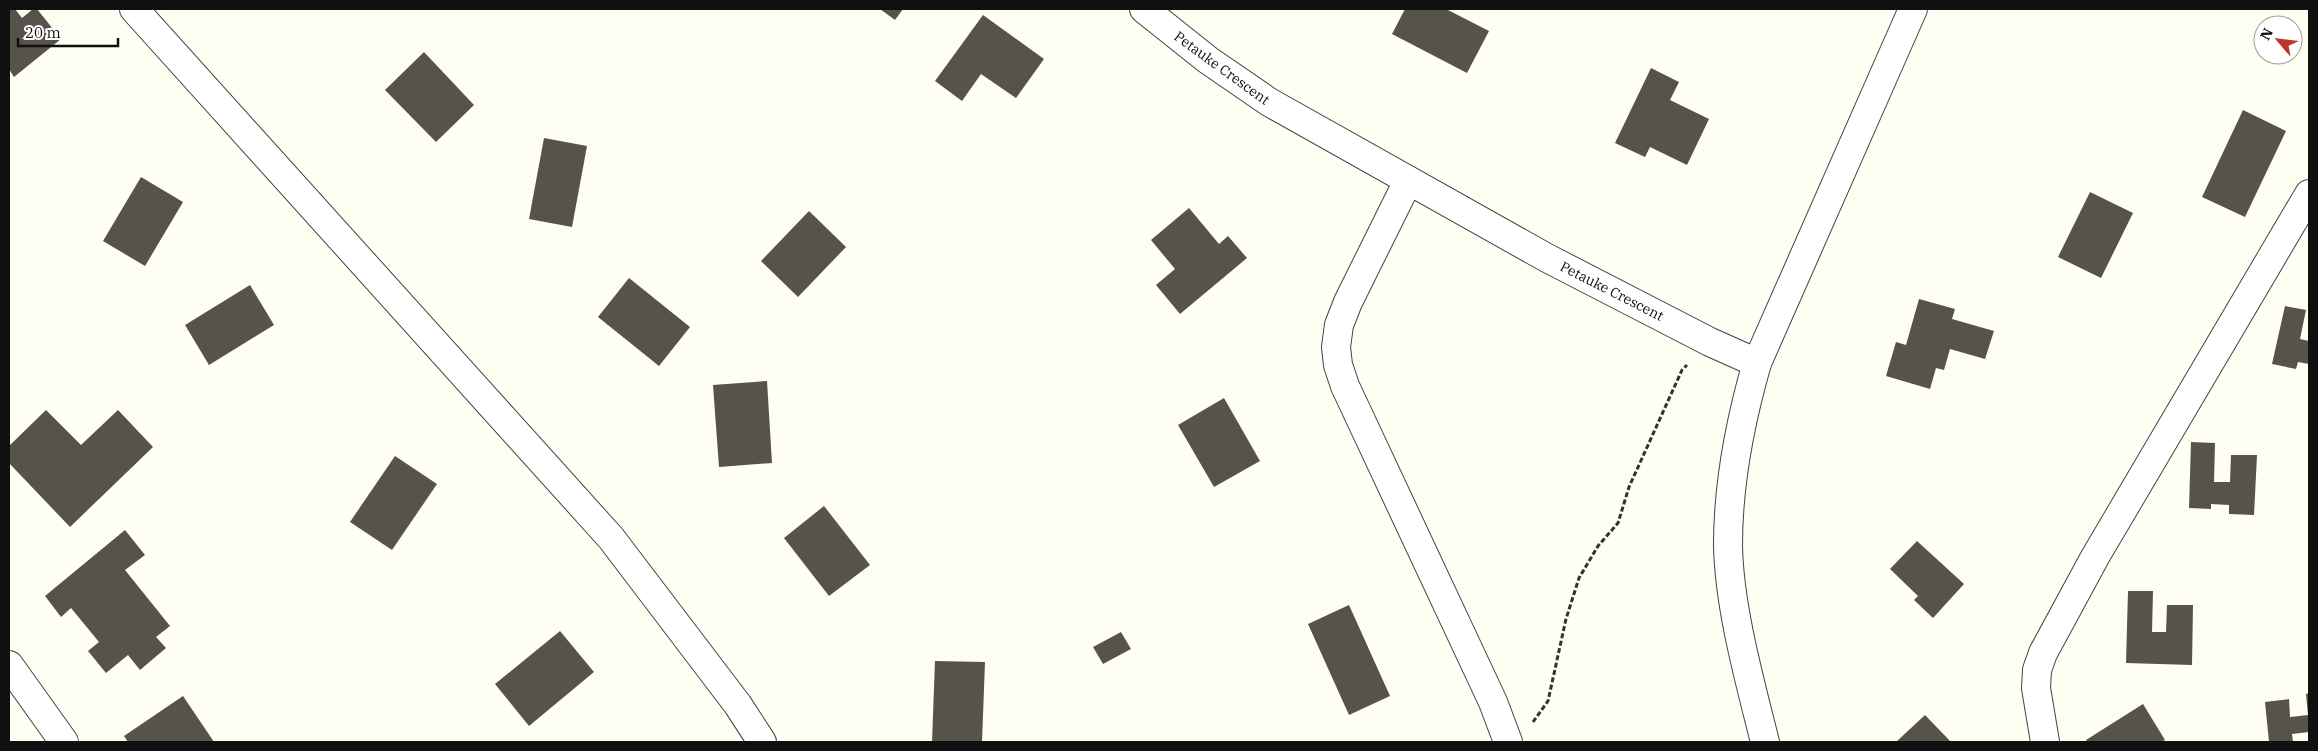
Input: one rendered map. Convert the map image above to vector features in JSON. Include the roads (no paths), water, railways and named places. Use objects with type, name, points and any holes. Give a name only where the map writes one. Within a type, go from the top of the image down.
[{"type":"street","points":[[134,9],[611,538],[738,705],[762,742]]},
{"type":"street","name":"Petauke Crescent","points":[[1144,9],[1242,85],[1408,181],[1547,258],[1710,342],[1757,363]]},
{"type":"street","points":[[1765,742],[1738,622],[1728,547],[1729,501],[1743,411],[1757,363],[1913,9]]},
{"type":"street","points":[[1408,181],[1345,309],[1339,325],[1336,347],[1338,366],[1345,386],[1493,702],[1507,740]]},
{"type":"street","points":[[2045,742],[2036,688],[2037,670],[2044,652],[2095,557],[2309,194]]},
{"type":"street","points":[[9,665],[64,742]]}]
